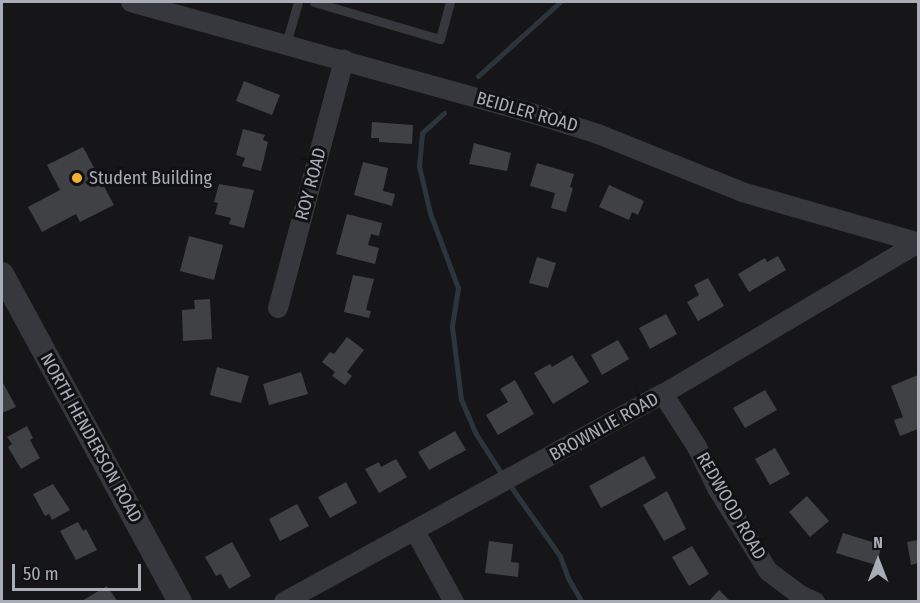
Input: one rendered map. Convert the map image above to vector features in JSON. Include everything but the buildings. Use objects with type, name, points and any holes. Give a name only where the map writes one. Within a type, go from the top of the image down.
[{"type":"street","name":"BEIDLER ROAD","points":[[131,2],[344,60],[598,134],[742,192],[918,239]]},
{"type":"street","name":"ROY ROAD","points":[[278,308],[344,60]]},
{"type":"street","name":"BROWNLIE ROAD","points":[[284,602],[663,394],[867,275],[918,239]]},
{"type":"street","name":"NORTH HENDERSON ROAD","points":[[2,274],[180,602]]},
{"type":"street","name":"REDWOOD ROAD","points":[[663,394],[697,447],[717,488],[768,571],[800,595],[815,602]]},
{"type":"street","points":[[415,531],[454,602]]},
{"type":"lane","points":[[286,44],[298,2]]},
{"type":"lane","points":[[314,2],[440,39],[450,2]]},
{"type":"waterway","points":[[478,76],[560,2]]},
{"type":"waterway","points":[[444,113],[422,133],[419,166],[430,213],[458,288],[452,327],[461,399],[476,434],[503,476]]},
{"type":"waterway","points":[[509,484],[560,556],[568,578],[582,602]]},
{"type":"place","name":"Student Building","points":[[77,178]]}]
